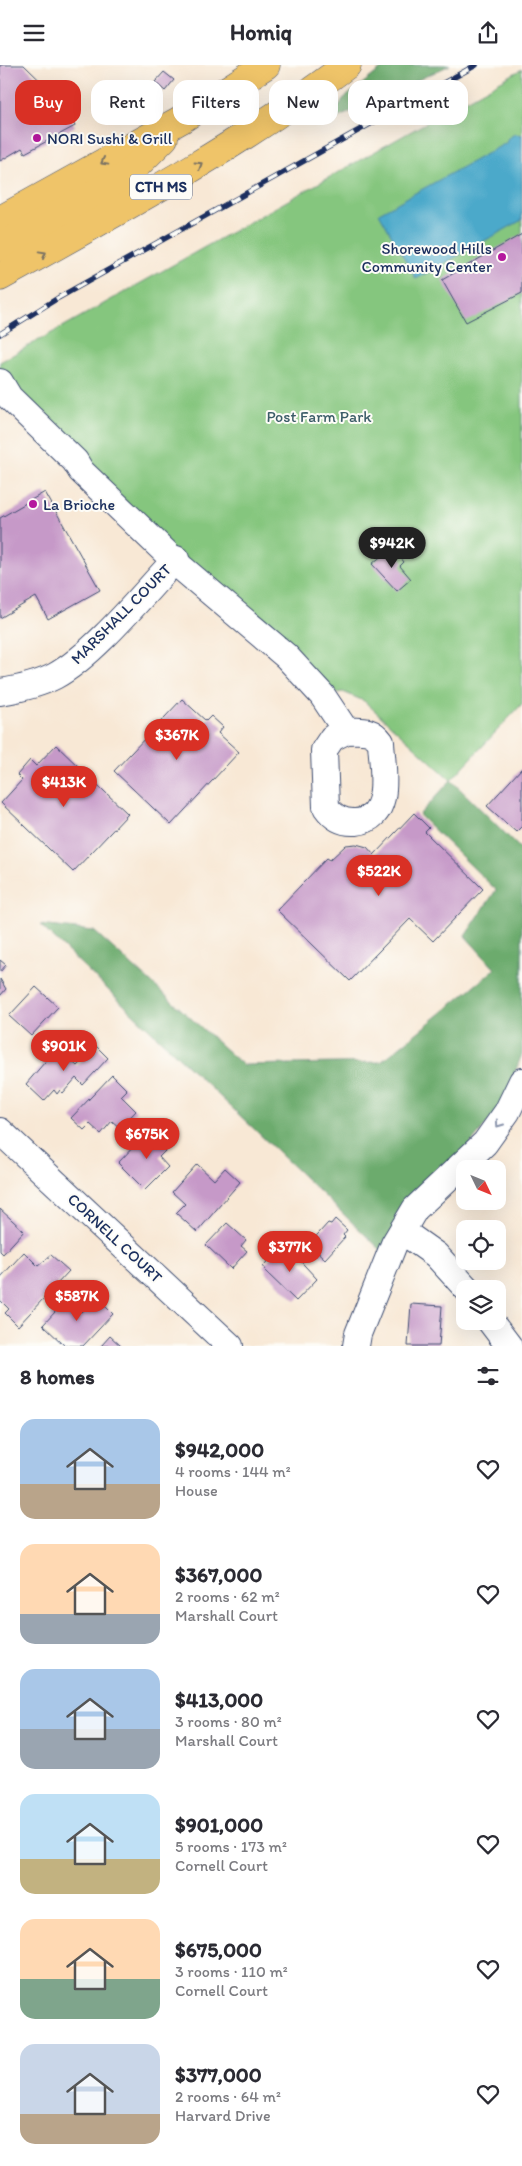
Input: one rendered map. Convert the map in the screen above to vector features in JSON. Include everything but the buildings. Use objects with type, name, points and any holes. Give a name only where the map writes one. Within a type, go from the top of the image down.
[{"type":"main road","name":"CTH MS","points":[[243,80],[266,65]]},
{"type":"main road","name":"CTH MS","points":[[0,277],[197,167],[274,118],[347,65]]},
{"type":"main road","name":"CTH MS","points":[[0,220],[173,124]]},
{"type":"main road","points":[[0,247],[126,176],[176,125]]},
{"type":"street","name":"MARSHALL COURT","points":[[0,382],[9,397],[75,461],[81,471],[176,559],[93,646],[77,660],[56,675],[34,685],[0,692]]},
{"type":"street","points":[[176,559],[183,569],[286,656],[322,695],[346,731]]},
{"type":"street","points":[[355,1345],[394,1244],[415,1209],[485,1143],[507,1113],[522,1081]]},
{"type":"street","name":"CORNELL COURT","points":[[0,1131],[230,1346]]},
{"type":"street","points":[[402,1231],[436,1255],[459,1280]]},
{"type":"street","points":[[497,1330],[509,1346]]},
{"type":"green space","points":[[386,65],[450,65],[418,80],[367,80]]},
{"type":"green space","name":"Post Farm Park","points":[[522,69],[522,704],[451,780],[364,701],[343,692],[322,695],[0,382],[0,362],[422,125],[468,125],[468,99]]},
{"type":"green space","points":[[348,95],[348,113],[338,118],[338,108],[343,99]]},
{"type":"green space","points":[[451,780],[522,850],[522,1054],[503,1104],[383,1252],[40,925],[94,931],[243,1065],[381,1062],[495,969],[465,936],[496,890],[419,815]]},
{"type":"water","points":[[515,134],[522,135],[522,220],[416,279],[379,213],[506,143],[508,138]]},
{"type":"railway","points":[[0,334],[58,298],[476,65]]},
{"type":"place","name":"NORI Sushi & Grill","points":[[37,138]]},
{"type":"place","name":"Shorewood Hills Community Center","points":[[502,257]]},
{"type":"place","name":"La Brioche","points":[[33,504]]}]
